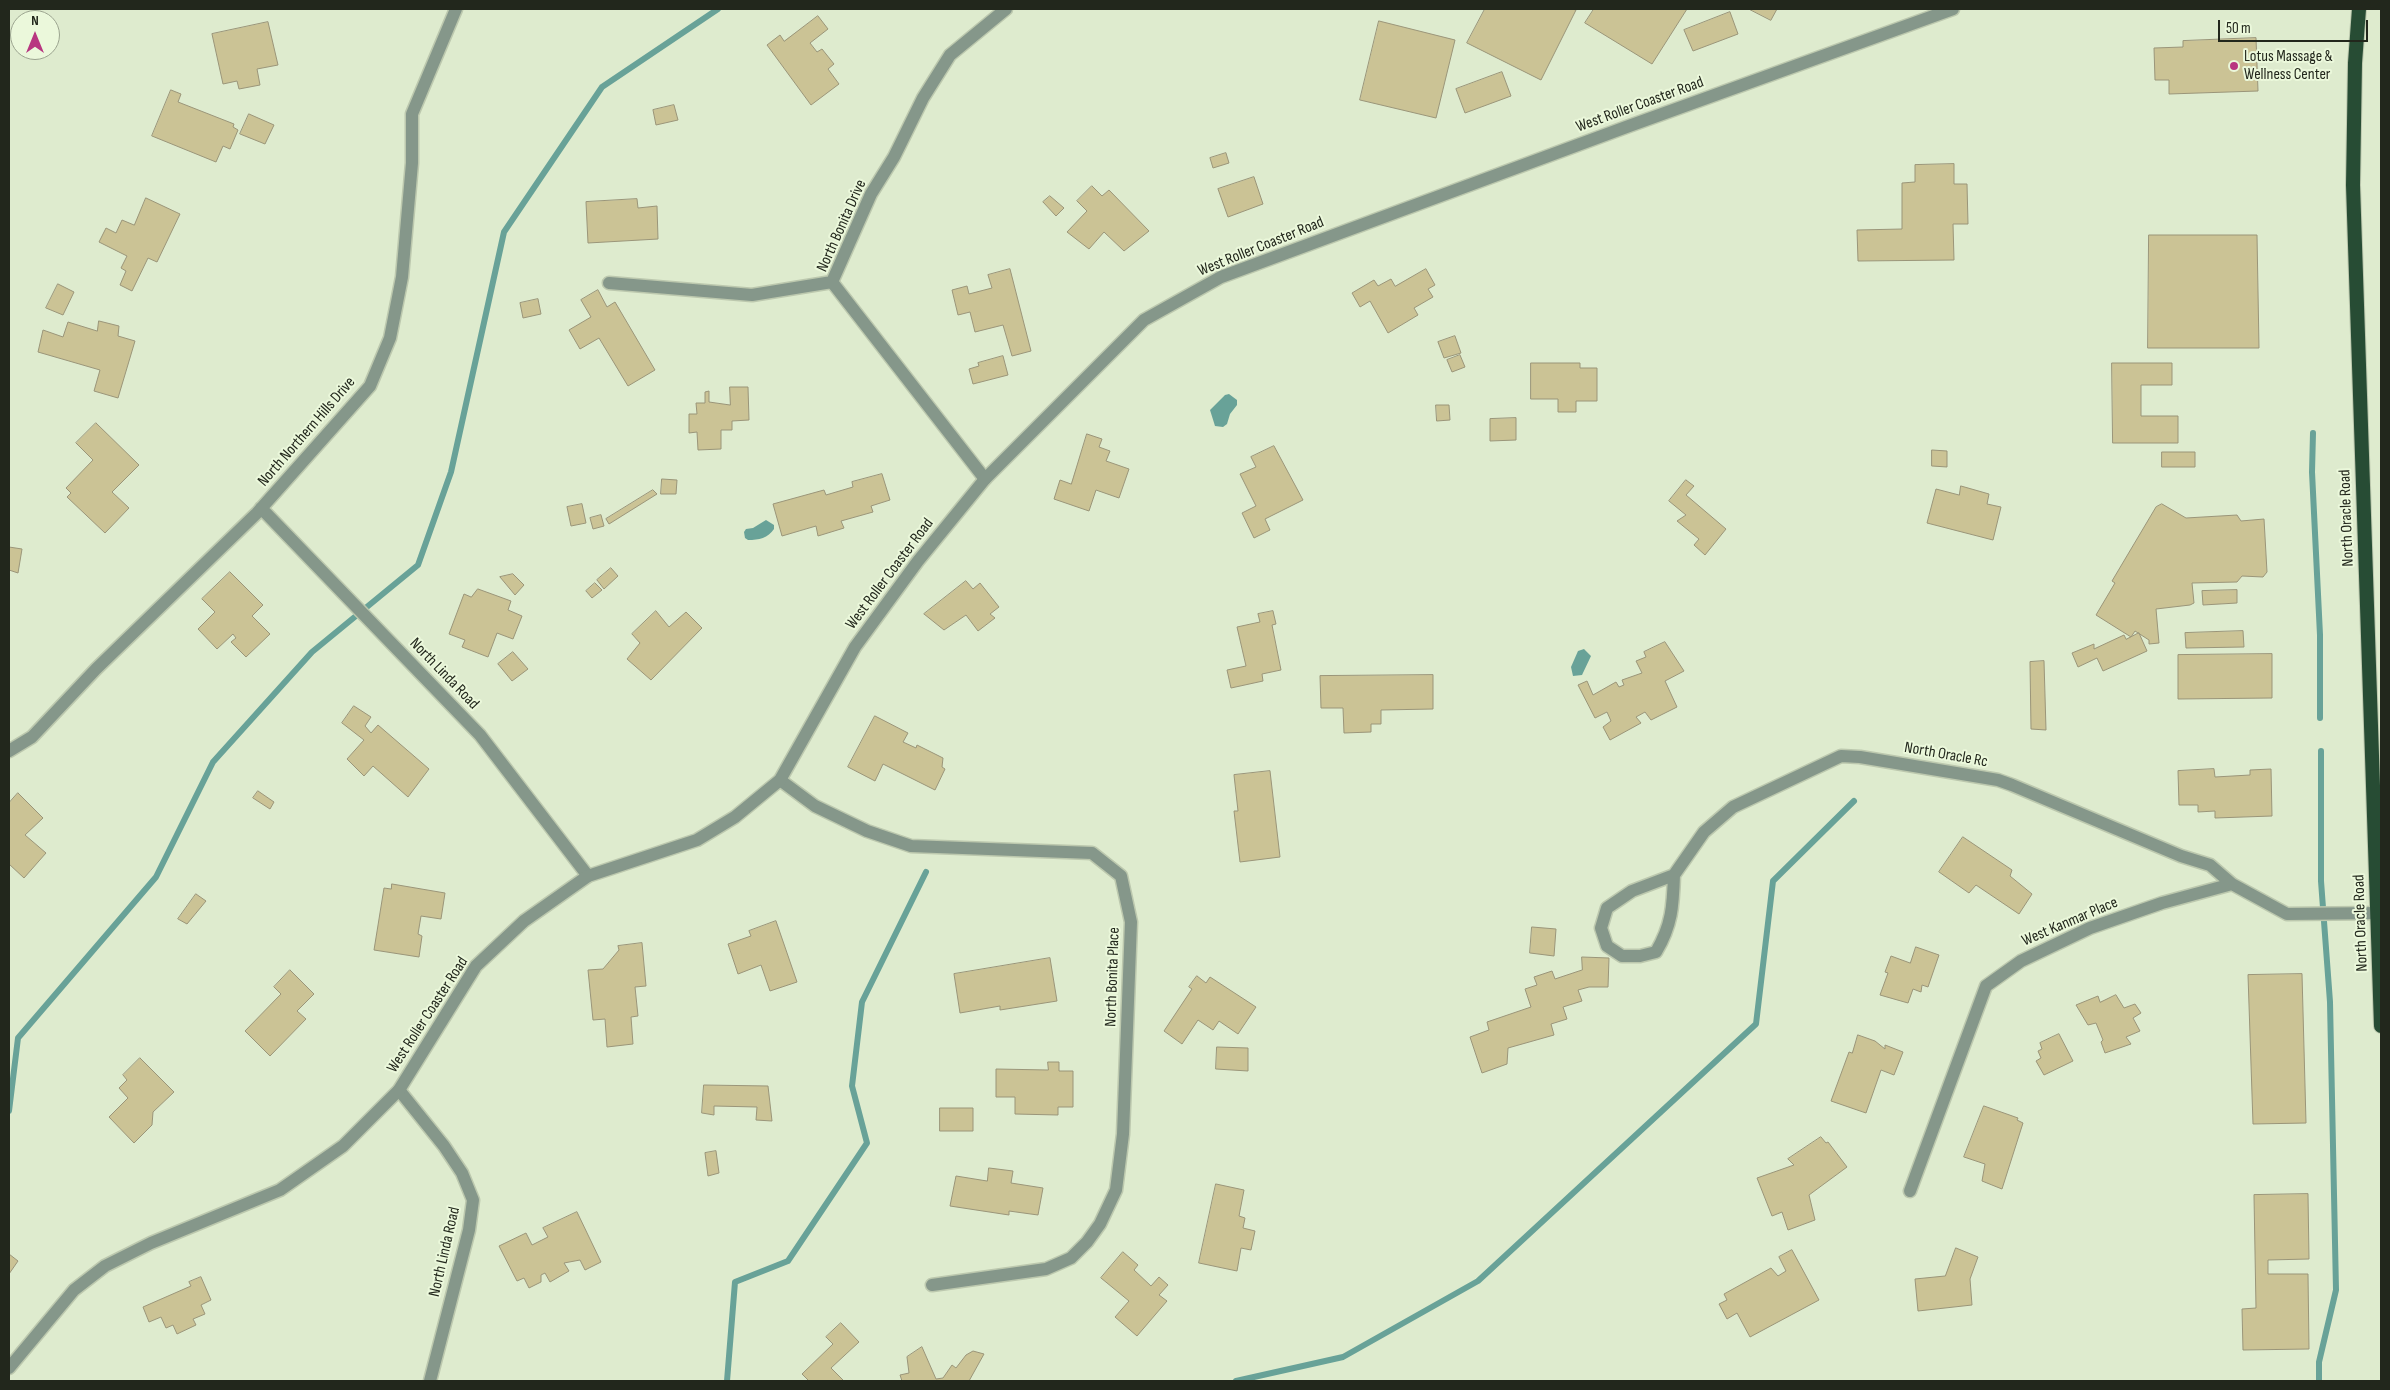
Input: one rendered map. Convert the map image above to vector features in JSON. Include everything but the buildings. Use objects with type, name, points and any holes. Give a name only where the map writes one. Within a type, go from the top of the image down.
[{"type":"highway","name":"North Oracle Road","points":[[2359,9],[2355,64],[2353,185],[2380,913],[2381,1026]]},
{"type":"street","name":"North Northern Hills Drive","points":[[9,751],[32,737],[96,669],[261,508],[370,386],[390,338],[403,267],[412,163],[412,114],[456,9]]},
{"type":"street","name":"North Bonita Drive","points":[[984,479],[832,282],[871,194],[894,157],[923,98],[941,69],[950,55],[1006,9]]},
{"type":"street","name":"West Roller Coaster Road","points":[[9,1368],[74,1290],[105,1266],[151,1243],[280,1190],[343,1146],[399,1090],[476,966],[524,921],[588,876],[697,840],[735,817],[780,780],[855,647],[918,560],[984,479],[1144,320],[1221,277],[1953,9]]},
{"type":"street","points":[[609,283],[752,295],[832,282]]},
{"type":"street","name":"North Linda Road","points":[[261,508],[480,735],[588,876]]},
{"type":"street","name":"North Oracle Rc","points":[[1674,875],[1704,832],[1733,807],[1842,756],[1860,757],[1998,780],[2181,856],[2210,865],[2232,884]]},
{"type":"street","name":"North Bonita Place","points":[[780,780],[815,806],[867,831],[911,846],[1092,853],[1121,876],[1131,922],[1123,1134],[1116,1190],[1100,1224],[1087,1242],[1071,1258],[1046,1269],[932,1284]]},
{"type":"street","points":[[1674,875],[1673,911],[1667,933],[1656,952],[1640,956],[1622,956],[1607,946],[1601,928],[1607,908],[1632,891],[1674,875]]},
{"type":"street","points":[[2232,884],[2287,914],[2380,913]]},
{"type":"street","name":"West Kanmar Place","points":[[1910,1191],[1986,986],[2021,961],[2090,928],[2162,903],[2232,884]]},
{"type":"street","name":"North Linda Road","points":[[399,1090],[444,1146],[462,1173],[472,1200],[469,1230],[430,1381]]},
{"type":"water","points":[[1229,394],[1237,400],[1237,405],[1230,414],[1227,424],[1223,427],[1215,426],[1210,410],[1225,395]]},
{"type":"water","points":[[766,520],[774,525],[774,529],[769,535],[756,540],[745,538],[744,532],[746,529],[753,528]]},
{"type":"water","points":[[1584,649],[1591,656],[1582,675],[1573,676],[1571,667],[1578,651]]},
{"type":"waterway","points":[[9,1111],[18,1038],[156,877],[213,762],[312,652],[418,565],[451,472],[504,232],[602,87],[718,9]]},
{"type":"waterway","points":[[2313,433],[2312,472],[2320,635],[2320,718]]},
{"type":"waterway","points":[[2319,1381],[2319,1362],[2336,1290],[2330,1002],[2321,881],[2321,751]]},
{"type":"waterway","points":[[1236,1381],[1343,1357],[1478,1281],[1756,1024],[1773,881],[1854,801]]},
{"type":"waterway","points":[[727,1381],[735,1282],[788,1261],[867,1143],[852,1086],[862,1002],[926,872]]},
{"type":"place","name":"Lotus Massage & Wellness Center","points":[[2234,66]]}]
